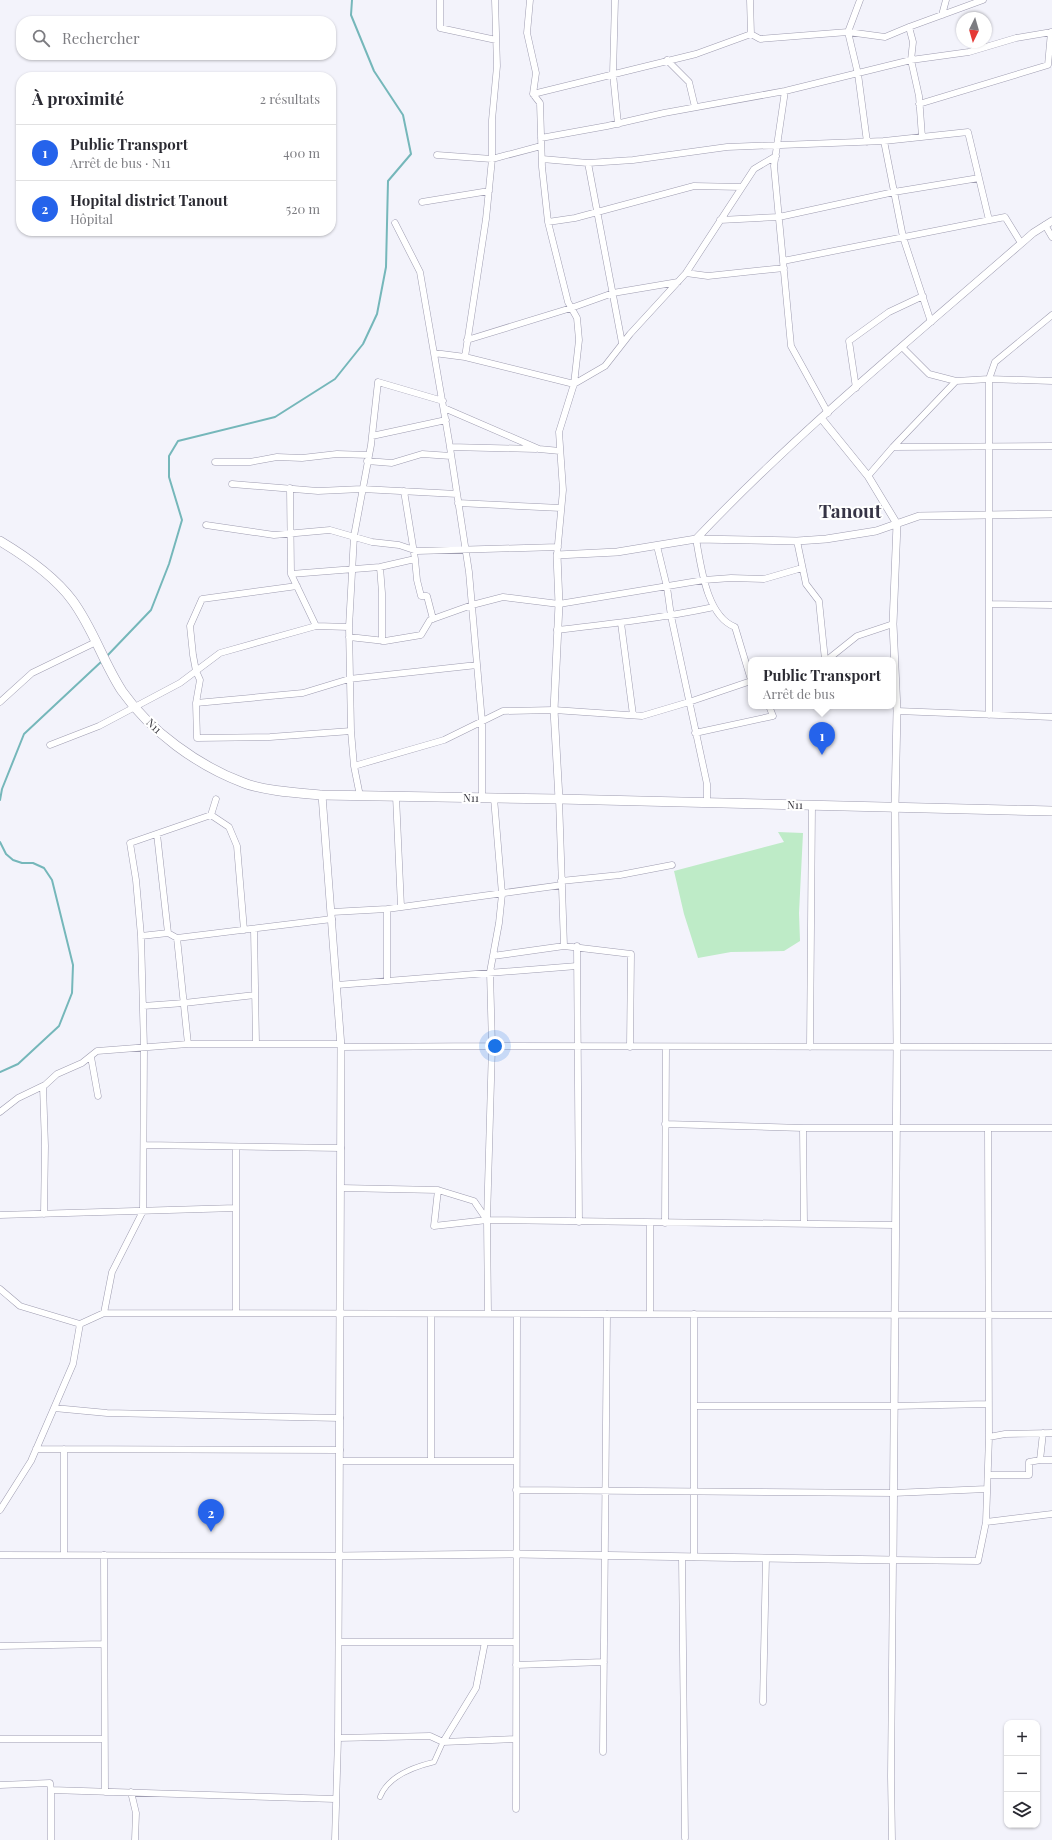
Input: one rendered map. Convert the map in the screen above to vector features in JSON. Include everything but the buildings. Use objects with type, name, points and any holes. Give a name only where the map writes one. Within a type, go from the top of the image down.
[{"type":"main road","name":"N11","points":[[0,541],[19,552],[60,586],[73,600],[110,670],[135,707],[173,744],[205,765],[245,784],[322,795],[1052,810]]},
{"type":"street","points":[[440,0],[440,28],[496,40]]},
{"type":"street","points":[[465,357],[486,219],[492,159],[492,120],[497,66],[495,0]]},
{"type":"street","points":[[530,0],[528,33],[536,74],[533,94],[540,103],[541,146],[548,222],[568,302],[577,318],[579,340],[574,384],[559,432],[563,490],[558,551],[560,604],[557,630],[554,710],[559,799],[564,946]]},
{"type":"street","points":[[615,0],[613,74],[618,124]]},
{"type":"street","points":[[750,0],[752,34]]},
{"type":"street","points":[[860,0],[848,32],[858,74],[867,142]]},
{"type":"street","points":[[942,14],[946,0]]},
{"type":"street","points":[[752,34],[760,39],[848,32],[885,37],[982,0]]},
{"type":"street","points":[[909,27],[913,42],[911,60],[919,104],[922,137]]},
{"type":"street","points":[[541,138],[618,124],[695,107],[785,91],[911,60],[969,52],[1016,38],[1052,32],[1048,65],[919,104]]},
{"type":"street","points":[[533,94],[696,54],[752,34]]},
{"type":"street","points":[[667,60],[689,82],[695,107]]},
{"type":"street","points":[[785,91],[774,166],[791,346],[828,413]]},
{"type":"street","points":[[542,159],[588,163],[633,160],[727,147],[884,141],[968,132],[989,220]]},
{"type":"street","points":[[884,141],[903,237],[931,322]]},
{"type":"street","points":[[437,155],[492,159],[541,146]]},
{"type":"street","points":[[434,353],[465,357],[574,384],[605,366],[622,343],[686,273],[754,169],[776,156]]},
{"type":"street","points":[[588,163],[622,343]]},
{"type":"street","points":[[720,220],[779,217],[894,192],[979,178]]},
{"type":"street","points":[[548,222],[575,218],[694,186],[742,186]]},
{"type":"street","points":[[422,202],[489,191]]},
{"type":"street","points":[[783,261],[1005,217],[1022,242]]},
{"type":"street","points":[[696,539],[734,499],[821,418],[1022,242],[1052,221]]},
{"type":"street","points":[[394,223],[420,272],[452,456],[472,605],[482,722],[482,798]]},
{"type":"street","points":[[1045,225],[1052,237]]},
{"type":"street","points":[[686,273],[708,276],[784,268]]},
{"type":"street","points":[[467,340],[613,294],[678,282]]},
{"type":"street","points":[[856,388],[849,341],[889,312],[923,296]]},
{"type":"street","points":[[989,715],[989,380],[995,362],[1052,315]]},
{"type":"street","points":[[902,347],[929,374],[956,381],[1052,381]]},
{"type":"street","points":[[868,476],[893,447],[956,381]]},
{"type":"street","points":[[360,796],[354,766],[351,731],[349,627],[354,536],[372,436],[378,382],[443,404],[540,449]]},
{"type":"street","points":[[821,418],[868,476],[897,524],[893,624],[895,657]]},
{"type":"street","points":[[372,436],[446,420]]},
{"type":"street","points":[[893,447],[1052,446]]},
{"type":"street","points":[[450,447],[540,449],[560,451]]},
{"type":"street","points":[[214,462],[250,462],[277,457],[302,458],[337,454],[392,463],[422,454],[452,456]]},
{"type":"street","points":[[232,484],[318,491],[362,489],[457,494]]},
{"type":"street","points":[[290,488],[291,574],[316,626]]},
{"type":"street","points":[[404,492],[420,596],[427,596],[433,619]]},
{"type":"street","points":[[458,503],[561,508]]},
{"type":"street","points":[[206,525],[274,535],[330,530],[372,542],[399,545],[417,551],[465,549],[617,552],[696,539],[797,541],[826,540],[876,531],[919,516],[1052,514]]},
{"type":"street","points":[[696,539],[704,580],[714,607],[728,624],[735,627],[748,670]]},
{"type":"street","points":[[797,541],[806,584],[819,601],[826,657]]},
{"type":"street","points":[[657,546],[667,587],[671,616],[707,784],[707,803]]},
{"type":"street","points":[[291,574],[380,567],[415,560]]},
{"type":"street","points":[[380,567],[382,593],[382,641]]},
{"type":"street","points":[[349,637],[382,641],[421,635],[430,620],[472,605],[504,597],[560,604],[704,580],[731,578],[764,579],[802,568]]},
{"type":"street","points":[[297,586],[202,599],[190,626],[196,671],[200,680],[196,703],[197,738],[270,737],[351,731]]},
{"type":"street","points":[[990,604],[1052,605]]},
{"type":"street","points":[[557,630],[671,616],[714,607]]},
{"type":"street","points":[[621,623],[633,714]]},
{"type":"street","points":[[830,657],[857,636],[893,624]]},
{"type":"street","points":[[50,745],[99,726],[180,683],[220,653],[316,626],[349,627]]},
{"type":"street","points":[[0,702],[32,673],[96,642]]},
{"type":"street","points":[[196,703],[303,693],[349,679],[477,665]]},
{"type":"street","points":[[354,766],[444,740],[503,711],[554,710],[633,714],[642,716],[689,702],[748,681]]},
{"type":"street","points":[[892,1840],[891,1768],[897,1046],[895,807],[896,689]]},
{"type":"street","points":[[695,733],[773,716],[770,709]]},
{"type":"street","points":[[897,711],[1052,717]]},
{"type":"street","points":[[322,795],[341,1046],[339,1642],[335,1840]]},
{"type":"street","points":[[396,796],[401,907]]},
{"type":"street","points":[[488,1312],[487,1220],[492,1046],[490,972],[502,894],[494,798]]},
{"type":"street","points":[[211,815],[216,799]]},
{"type":"street","points":[[810,1047],[812,805]]},
{"type":"street","points":[[104,1312],[112,1272],[143,1211],[144,1048],[141,936],[136,880],[130,843],[211,815]]},
{"type":"street","points":[[211,815],[229,828],[236,846],[244,930]]},
{"type":"street","points":[[157,834],[168,933]]},
{"type":"street","points":[[141,936],[168,933],[177,938],[254,929],[332,916],[502,894],[561,883],[620,876],[672,865]]},
{"type":"street","points":[[387,909],[387,981]]},
{"type":"street","points":[[254,929],[256,1044]]},
{"type":"street","points":[[177,938],[188,1044]]},
{"type":"street","points":[[493,956],[564,946],[577,946],[631,954],[630,1047]]},
{"type":"street","points":[[577,946],[579,1222]]},
{"type":"street","points":[[337,985],[577,966]]},
{"type":"street","points":[[143,1006],[255,995]]},
{"type":"street","points":[[0,1112],[18,1098],[43,1086],[57,1074],[82,1063],[97,1051],[188,1044],[578,1047],[1052,1047]]},
{"type":"street","points":[[665,1223],[666,1047]]},
{"type":"street","points":[[90,1056],[98,1096]]},
{"type":"street","points":[[43,1086],[45,1146],[44,1214]]},
{"type":"street","points":[[665,1124],[896,1129],[1052,1128]]},
{"type":"street","points":[[803,1128],[804,1224]]},
{"type":"street","points":[[0,1555],[339,1556],[516,1554],[978,1562],[986,1522],[989,1437],[988,1128]]},
{"type":"street","points":[[144,1145],[341,1148]]},
{"type":"street","points":[[236,1147],[236,1313]]},
{"type":"street","points":[[341,1188],[438,1190],[474,1201],[487,1220]]},
{"type":"street","points":[[438,1190],[434,1226],[487,1220],[895,1225]]},
{"type":"street","points":[[0,1215],[236,1208]]},
{"type":"street","points":[[650,1223],[650,1314]]},
{"type":"street","points":[[0,1289],[20,1306],[80,1324],[104,1312],[340,1314],[431,1314],[488,1312],[517,1314],[1052,1315]]},
{"type":"street","points":[[431,1314],[431,1461]]},
{"type":"street","points":[[516,1809],[517,1314]]},
{"type":"street","points":[[603,1752],[606,1556],[607,1314]]},
{"type":"street","points":[[694,1314],[694,1557]]},
{"type":"street","points":[[0,1510],[31,1460],[73,1364],[80,1324]]},
{"type":"street","points":[[694,1406],[894,1406],[988,1404]]},
{"type":"street","points":[[54,1408],[107,1413],[340,1418]]},
{"type":"street","points":[[1040,1460],[1043,1433]]},
{"type":"street","points":[[989,1437],[1005,1434],[1052,1433]]},
{"type":"street","points":[[36,1449],[340,1450]]},
{"type":"street","points":[[64,1449],[64,1555]]},
{"type":"street","points":[[988,1475],[1029,1475],[1029,1462],[1052,1460]]},
{"type":"street","points":[[340,1461],[516,1461]]},
{"type":"street","points":[[516,1490],[606,1492],[694,1491],[893,1493],[987,1489]]},
{"type":"street","points":[[986,1522],[1052,1514]]},
{"type":"street","points":[[104,1555],[105,1792]]},
{"type":"street","points":[[682,1557],[685,1838]]},
{"type":"street","points":[[763,1702],[766,1558]]},
{"type":"street","points":[[339,1642],[516,1642]]},
{"type":"street","points":[[380,1797],[382,1790],[390,1781],[421,1765],[434,1762],[443,1742],[476,1688],[485,1642]]},
{"type":"street","points":[[0,1646],[104,1644]]},
{"type":"street","points":[[516,1665],[604,1662]]},
{"type":"street","points":[[338,1738],[430,1736],[443,1742],[516,1740]]},
{"type":"street","points":[[0,1739],[104,1739]]},
{"type":"street","points":[[0,1785],[50,1783],[51,1840]]},
{"type":"street","points":[[50,1790],[336,1799]]},
{"type":"street","points":[[130,1792],[136,1813],[135,1840]]},
{"type":"green space","points":[[778,832],[803,833],[799,913],[800,941],[784,951],[731,952],[698,958],[684,914],[674,871],[784,842]]},
{"type":"waterway","points":[[106,657],[151,610],[169,564],[182,520],[169,477],[169,456],[178,441],[275,417],[335,379],[363,344],[377,314],[386,267],[388,181],[411,154],[403,115],[374,71],[351,15],[352,0]]},
{"type":"waterway","points":[[0,800],[2,789],[24,734],[102,661]]},
{"type":"waterway","points":[[0,842],[6,854],[13,860],[22,863],[33,863],[44,868],[52,880],[73,965],[72,993],[59,1026],[18,1064],[0,1072]]},
{"type":"place","name":"Public Transport","points":[[822,755]]},
{"type":"place","name":"Hopital district Tanout","points":[[211,1532]]},
{"type":"district","name":"Tanout","points":[[850,511]]}]
